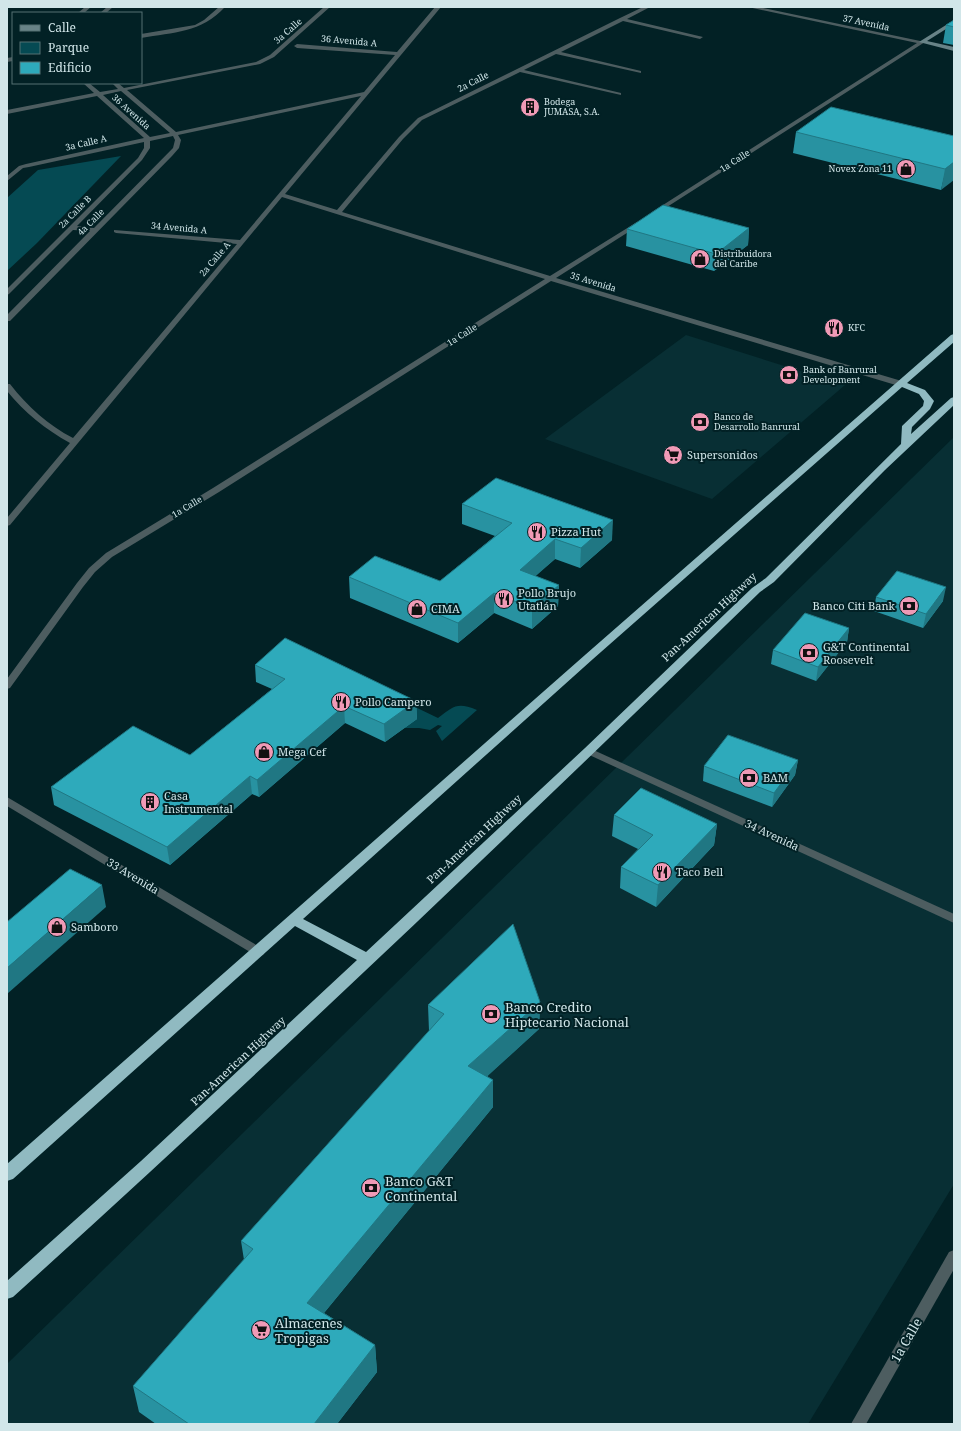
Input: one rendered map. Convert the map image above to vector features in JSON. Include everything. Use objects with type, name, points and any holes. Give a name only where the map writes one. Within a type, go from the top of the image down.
[{"type":"highway","points":[[7,1174],[259,952],[589,657],[954,337]]},
{"type":"highway","points":[[902,384],[926,394],[929,401],[927,407],[907,426],[906,446]]},
{"type":"highway","name":"Pan-American Highway","points":[[7,1292],[147,1166],[589,751],[740,606],[770,580],[881,468],[954,400]]},
{"type":"highway","points":[[294,920],[367,959]]},
{"type":"street","points":[[142,36],[184,28],[206,21],[222,7]]},
{"type":"street","name":"3a Calle","points":[[7,112],[258,63],[272,56],[327,7]]},
{"type":"street","name":"2a Calle A","points":[[7,523],[438,7]]},
{"type":"street","name":"2a Calle","points":[[338,213],[412,125],[420,119],[648,7]]},
{"type":"street","name":"37 Avenida","points":[[751,7],[954,50]]},
{"type":"street","points":[[622,19],[700,37]]},
{"type":"street","name":"1a Calle","points":[[650,216],[954,22]]},
{"type":"street","name":"36 Avenida A","points":[[297,46],[399,54]]},
{"type":"street","points":[[555,52],[639,72]]},
{"type":"street","points":[[519,70],[619,94]]},
{"type":"street","name":"36 Avenida","points":[[87,84],[147,138]]},
{"type":"street","name":"36 Avenida","points":[[116,84],[174,133]]},
{"type":"street","name":"3a Calle A","points":[[7,179],[21,167],[28,165],[147,138],[366,93]]},
{"type":"street","name":"4a Calle","points":[[7,319],[170,155],[176,148],[178,140],[174,133]]},
{"type":"street","name":"2a Calle B","points":[[7,293],[140,159],[148,148],[147,138]]},
{"type":"street","name":"35 Avenida","points":[[280,195],[551,279],[902,384]]},
{"type":"street","name":"1a Calle","points":[[7,686],[80,585],[92,570],[109,556],[643,220]]},
{"type":"street","points":[[73,228],[96,230]]},
{"type":"street","name":"34 Avenida A","points":[[116,231],[241,242]]},
{"type":"street","points":[[7,386],[28,411],[40,422],[54,432],[74,442]]},
{"type":"street","name":"34 Avenida","points":[[589,751],[954,919]]},
{"type":"street","name":"33 Avenida","points":[[7,801],[259,952]]},
{"type":"street","name":"1a Calle","points":[[858,1424],[954,1256]]},
{"type":"shaded area","points":[[686,335],[845,385],[712,499],[545,439]]},
{"type":"shaded area","points":[[954,437],[954,1184],[808,1424],[7,1424],[7,1364]]},
{"type":"green space","points":[[121,156],[37,243],[7,271],[7,198],[38,170]]},
{"type":"green space","points":[[357,679],[438,718],[456,706],[465,706],[477,710],[442,741],[436,731],[442,726],[438,725],[430,730],[403,728]]},
{"type":"building","points":[[954,20],[954,27],[946,25]]},
{"type":"building","points":[[831,107],[954,136],[954,162],[945,169],[796,132]]},
{"type":"building","points":[[663,205],[749,228],[716,254],[627,229]]},
{"type":"building","points":[[496,478],[613,520],[581,548],[555,539],[520,570],[559,585],[532,608],[494,593],[458,623],[349,577],[375,556],[440,581],[512,523],[462,504]]},
{"type":"building","points":[[897,571],[946,587],[926,614],[876,597]]},
{"type":"building","points":[[805,613],[849,628],[818,667],[773,650]]},
{"type":"building","points":[[285,638],[416,701],[384,724],[344,706],[257,780],[250,776],[167,847],[51,787],[133,726],[190,755],[285,679],[255,665]]},
{"type":"building","points":[[728,735],[798,760],[774,793],[704,766]]},
{"type":"building","points":[[641,788],[717,824],[658,885],[621,867],[653,835],[614,815]]},
{"type":"building","points":[[70,869],[102,885],[7,968],[7,922]]},
{"type":"building","points":[[513,924],[540,1002],[468,1066],[493,1080],[307,1303],[375,1345],[314,1424],[189,1424],[133,1386],[253,1249],[241,1241],[444,1014],[428,1005]]},
{"type":"place","name":"Bodega JUMASA, S.A.","points":[[530,107]]},
{"type":"place","name":"Novex Zona 11","points":[[906,169]]},
{"type":"place","name":"Distribuidora del Caribe","points":[[700,259]]},
{"type":"place","name":"KFC","points":[[834,328]]},
{"type":"place","name":"Bank of Banrural Development","points":[[789,375]]},
{"type":"place","name":"Banco de Desarrollo Banrural","points":[[700,422]]},
{"type":"place","name":"Supersonidos","points":[[673,455]]},
{"type":"place","name":"Pizza Hut","points":[[537,532]]},
{"type":"place","name":"Pollo Brujo Utatlán","points":[[504,599]]},
{"type":"place","name":"Banco Citi Bank","points":[[909,606]]},
{"type":"place","name":"CIMA","points":[[417,609]]},
{"type":"place","name":"G&T Continental Roosevelt","points":[[809,653]]},
{"type":"place","name":"Pollo Campero","points":[[341,702]]},
{"type":"place","name":"Mega Cef","points":[[264,752]]},
{"type":"place","name":"BAM","points":[[749,778]]},
{"type":"place","name":"Casa Instrumental","points":[[150,802]]},
{"type":"place","name":"Taco Bell","points":[[662,872]]},
{"type":"place","name":"Samboro","points":[[57,927]]},
{"type":"place","name":"Banco Credito Hiptecario Nacional","points":[[491,1014]]},
{"type":"place","name":"Banco G&T Continental","points":[[371,1188]]},
{"type":"place","name":"Almacenes Tropigas","points":[[261,1330]]}]
